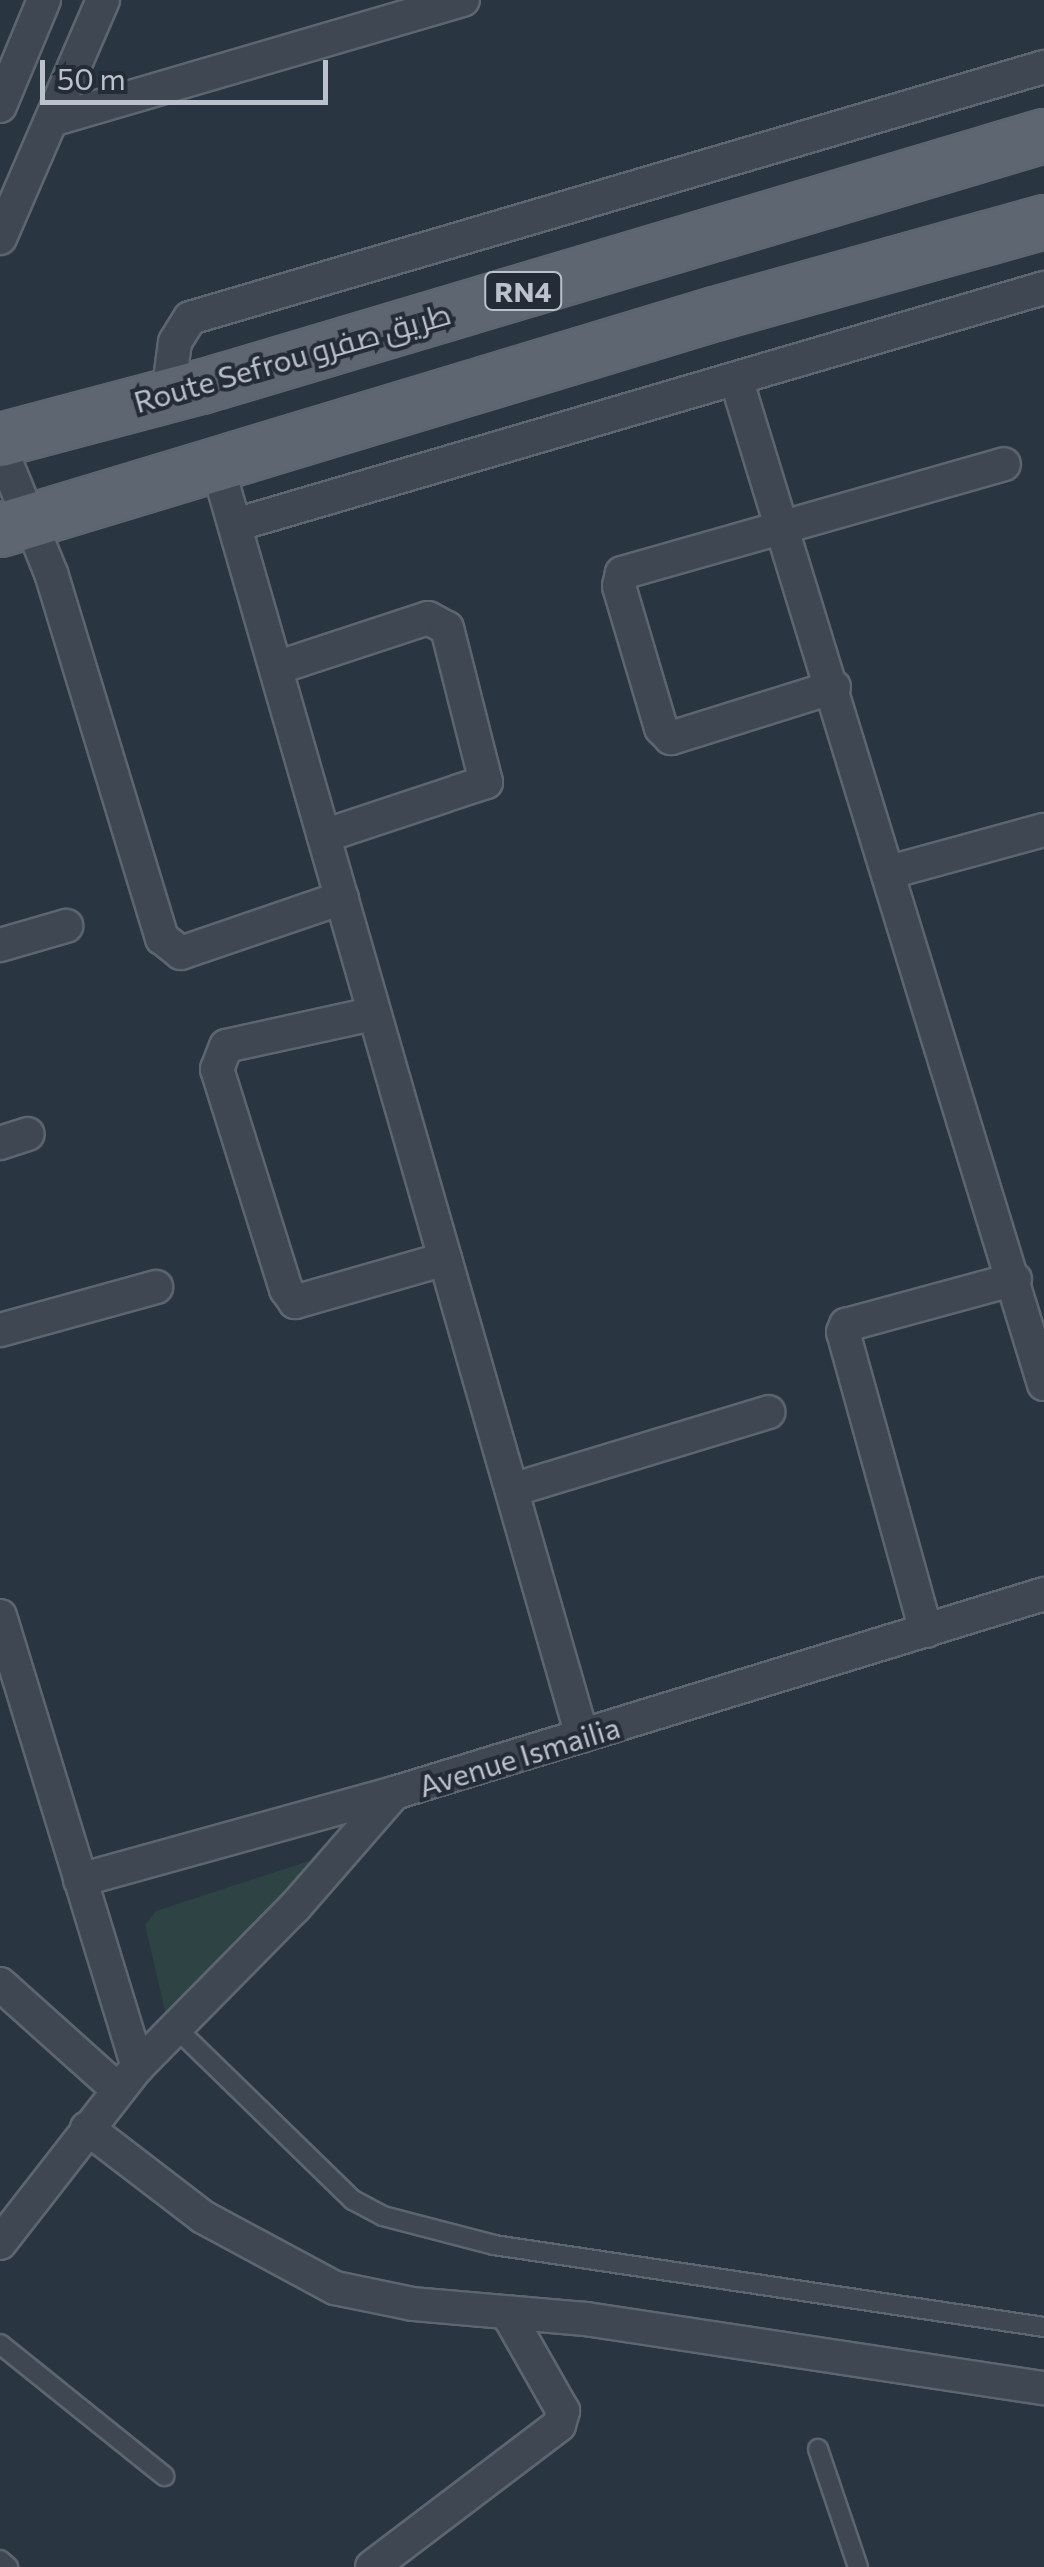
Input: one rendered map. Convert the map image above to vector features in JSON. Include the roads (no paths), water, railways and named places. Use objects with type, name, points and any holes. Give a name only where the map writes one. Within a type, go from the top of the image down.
[{"type":"main road","name":"Route Sefrou طريق صفرو","points":[[0,443],[1044,136]]},
{"type":"main road","name":"RN4","points":[[16,525],[218,468],[715,314],[1044,222]]},
{"type":"street","points":[[0,106],[44,0]]},
{"type":"street","points":[[0,238],[104,0]]},
{"type":"street","points":[[52,120],[462,0]]},
{"type":"street","points":[[168,394],[175,342],[190,318],[1044,67]]},
{"type":"street","points":[[234,525],[737,382],[1044,288]]},
{"type":"street","points":[[737,382],[1015,1279],[1034,1313],[1044,1384]]},
{"type":"street","points":[[0,443],[16,525],[162,938],[171,950],[181,952],[342,898]]},
{"type":"street","points":[[834,687],[683,739],[660,728],[619,586],[622,573],[783,522],[1004,464]]},
{"type":"street","points":[[218,468],[582,1736]]},
{"type":"street","points":[[276,668],[428,618],[447,628],[486,782],[324,836]]},
{"type":"street","points":[[890,872],[1044,830]]},
{"type":"street","points":[[0,945],[66,926]]},
{"type":"street","points":[[372,1014],[226,1046],[217,1069],[286,1290],[296,1302],[445,1259]]},
{"type":"street","points":[[926,1631],[842,1332],[846,1325],[1015,1279]]},
{"type":"street","points":[[0,1330],[156,1287]]},
{"type":"street","points":[[512,1490],[768,1412]]},
{"type":"street","name":"Avenue Ismailia","points":[[0,2243],[128,2078],[394,1794],[1044,1594]]},
{"type":"street","points":[[0,1616],[7,1666],[80,1880],[128,2078]]},
{"type":"street","points":[[80,1880],[394,1794]]},
{"type":"street","points":[[0,1984],[128,2078]]},
{"type":"street","points":[[87,2128],[202,2217],[336,2288],[509,2316],[586,2319],[1044,2388]]},
{"type":"street","points":[[372,2567],[559,2425],[563,2411],[509,2316]]},
{"type":"lane","points":[[176,2028],[352,2200],[383,2216],[494,2245],[1044,2327]]},
{"type":"lane","points":[[0,2344],[164,2476]]},
{"type":"lane","points":[[818,2449],[858,2567]]},
{"type":"lane","points":[[0,2560],[8,2567]]}]
